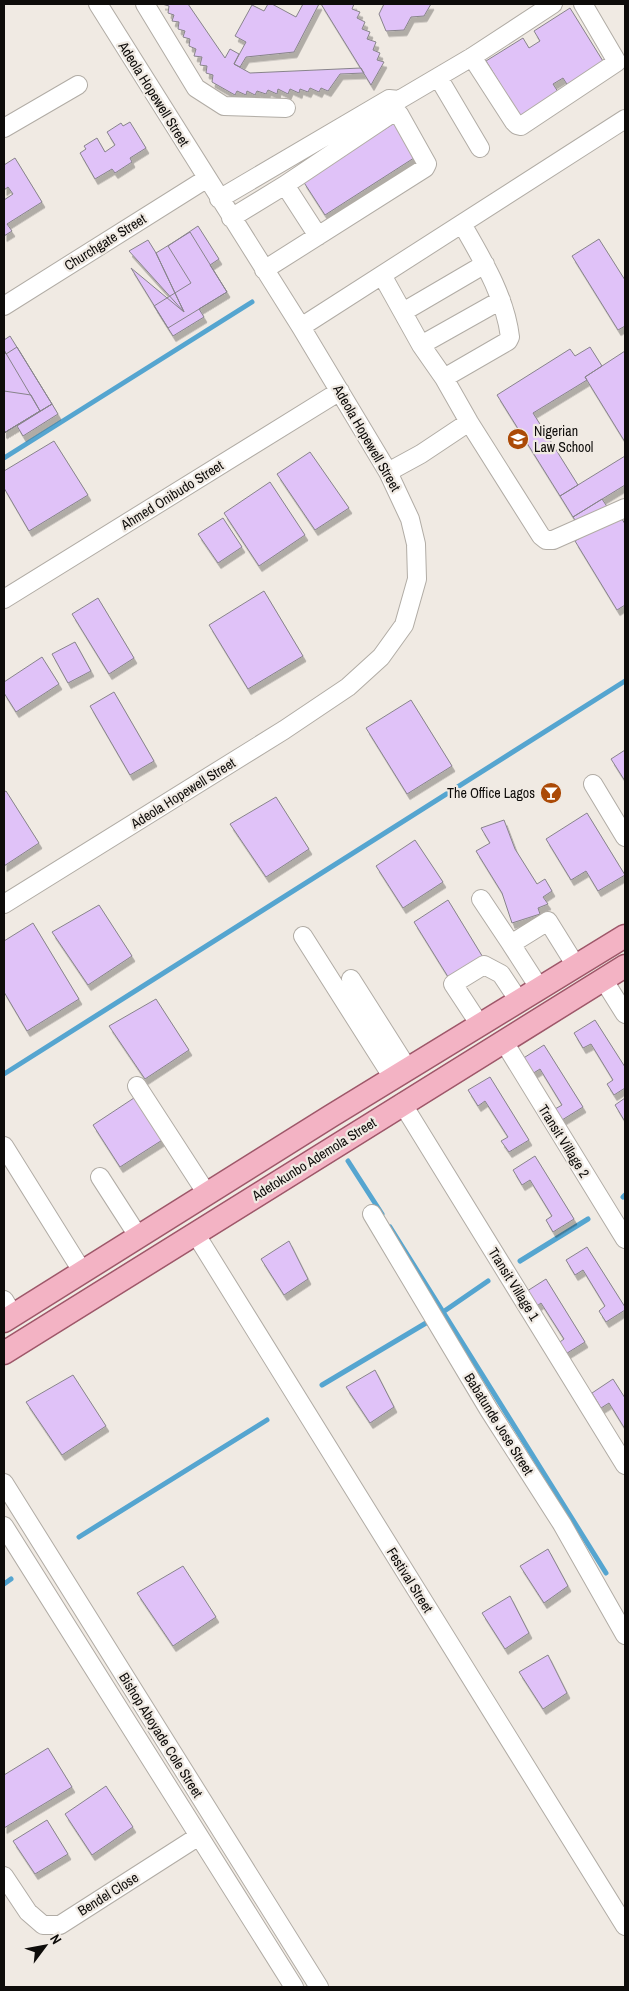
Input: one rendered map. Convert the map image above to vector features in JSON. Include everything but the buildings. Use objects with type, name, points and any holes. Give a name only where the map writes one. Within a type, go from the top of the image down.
[{"type":"main road","name":"Adetokunbo Ademola Street","points":[[7,1312],[82,1271],[625,936]]},
{"type":"main road","name":"Adetokunbo Ademola Street","points":[[4,1353],[402,1103],[625,966]]},
{"type":"street","name":"Adeola Hopewell Street","points":[[4,904],[284,730],[348,687],[382,657],[404,625],[417,579],[416,544],[410,519],[388,472],[301,327],[206,179],[98,4]]},
{"type":"street","points":[[145,4],[196,88],[208,97],[224,106],[286,108]]},
{"type":"street","points":[[219,199],[389,99],[398,100],[438,77],[553,4]]},
{"type":"street","points":[[472,57],[514,122],[521,126],[618,62],[583,4]]},
{"type":"street","points":[[438,77],[480,148]]},
{"type":"street","points":[[4,128],[78,85]]},
{"type":"street","points":[[231,218],[285,185],[394,112],[399,114],[426,161],[425,168],[264,270]]},
{"type":"street","points":[[301,327],[625,119]]},
{"type":"street","name":"Churchgate Street","points":[[4,306],[206,179]]},
{"type":"street","points":[[285,185],[318,236]]},
{"type":"street","points":[[444,378],[508,341],[510,337],[501,300],[485,264],[462,224]]},
{"type":"street","points":[[403,312],[485,264]]},
{"type":"street","points":[[382,275],[421,345],[444,378],[469,422],[541,536],[546,540],[553,540],[625,508]]},
{"type":"street","points":[[421,345],[501,300]]},
{"type":"street","name":"Ahmed Onibudo Street","points":[[4,599],[340,391]]},
{"type":"street","points":[[388,472],[421,454],[469,422]]},
{"type":"street","points":[[593,784],[625,837]]},
{"type":"street","points":[[481,899],[540,988]]},
{"type":"street","points":[[511,944],[548,921],[576,966]]},
{"type":"street","points":[[303,936],[401,1074]]},
{"type":"street","points":[[480,1025],[453,984],[461,979],[484,965],[501,974],[519,1001]]},
{"type":"street","points":[[351,979],[401,1074]]},
{"type":"street","points":[[603,979],[625,1014]]},
{"type":"street","name":"Transit Village 2","points":[[504,1042],[625,1239]]},
{"type":"street","points":[[138,1086],[207,1194]]},
{"type":"street","name":"Transit Village 1","points":[[402,1103],[625,1465]]},
{"type":"street","points":[[4,1146],[82,1271]]},
{"type":"street","points":[[100,1177],[138,1236]]},
{"type":"street","name":"Babatunde Jose Street","points":[[372,1214],[489,1410],[566,1532],[625,1635]]},
{"type":"street","name":"Festival Street","points":[[194,1233],[625,1926]]},
{"type":"street","name":"Bishop Aboyade Cole Street","points":[[4,1483],[319,1987]]},
{"type":"street","name":"Bishop Aboyade Cole Street","points":[[4,1526],[294,1987]]},
{"type":"street","name":"Bendel Close","points":[[4,1876],[28,1912],[43,1925],[60,1925],[200,1836]]},
{"type":"waterway","points":[[4,458],[252,302]]},
{"type":"waterway","points":[[4,1074],[625,681]]},
{"type":"waterway","points":[[348,1161],[382,1214]]},
{"type":"waterway","points":[[520,1261],[588,1219]]},
{"type":"waterway","points":[[390,1227],[606,1573]]},
{"type":"waterway","points":[[443,1312],[488,1281]]},
{"type":"waterway","points":[[322,1385],[426,1323]]},
{"type":"waterway","points":[[79,1537],[267,1420]]},
{"type":"waterway","points":[[4,1584],[11,1579]]},
{"type":"place","name":"Nigerian Law School","points":[[518,439]]},
{"type":"place","name":"The Office Lagos","points":[[551,793]]}]
